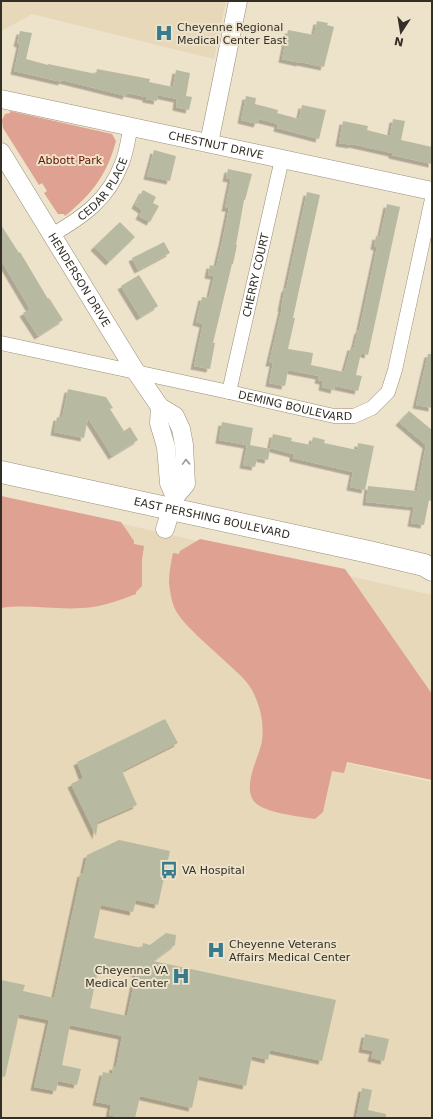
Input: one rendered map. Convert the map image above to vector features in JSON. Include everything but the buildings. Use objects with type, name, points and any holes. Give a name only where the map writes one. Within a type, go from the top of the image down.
[{"type":"main road","name":"EAST PERSHING BOULEVARD","points":[[1,472],[170,512],[429,566]]},
{"type":"street","points":[[209,143],[238,1]]},
{"type":"street","name":"CHESTNUT DRIVE","points":[[1,98],[432,191]]},
{"type":"street","name":"CEDAR PLACE","points":[[52,234],[78,220],[93,207],[106,192],[122,163],[131,126]]},
{"type":"street","name":"HENDERSON DRIVE","points":[[1,152],[136,372],[160,407],[159,424],[166,447],[170,512]]},
{"type":"street","name":"CHERRY COURT","points":[[229,392],[282,159]]},
{"type":"street","name":"DEMING BOULEVARD","points":[[1,343],[334,416],[354,416],[372,408],[388,392],[395,370],[432,199]]},
{"type":"shaded area","name":"Cheyenne Regional Medical Center East","points":[[1,1],[226,1],[214,59],[32,14],[3,30],[1,36]]},
{"type":"shaded area","name":"Cheyenne Veterans Affairs Medical Center","points":[[1,496],[432,595],[432,697],[329,759],[432,782],[432,1118],[1,1118]]},
{"type":"green space","name":"Abbott Park","points":[[10,111],[112,134],[116,141],[108,164],[91,192],[65,216],[64,214],[58,214],[44,193],[47,191],[42,183],[39,185],[3,128],[2,120],[5,114],[10,113]]},
{"type":"green space","points":[[1,496],[121,522],[134,541],[134,544],[144,546],[142,560],[142,586],[136,594],[103,605],[82,608],[1,608]]},
{"type":"green space","points":[[200,539],[345,569],[432,694],[432,780],[347,762],[344,773],[332,771],[323,812],[315,819],[272,811],[257,804],[253,800],[250,793],[251,778],[262,741],[263,729],[260,711],[252,689],[198,637],[184,621],[174,607],[171,595],[169,579],[173,553],[179,554],[180,551]]},
{"type":"place","name":"Cheyenne Regional Medical Center East","points":[[164,33]]},
{"type":"place","name":"VA Hospital","points":[[169,870]]},
{"type":"place","name":"Cheyenne Veterans Affairs Medical Center","points":[[216,950]]},
{"type":"place","name":"Cheyenne VA Medical Center","points":[[181,976]]}]
